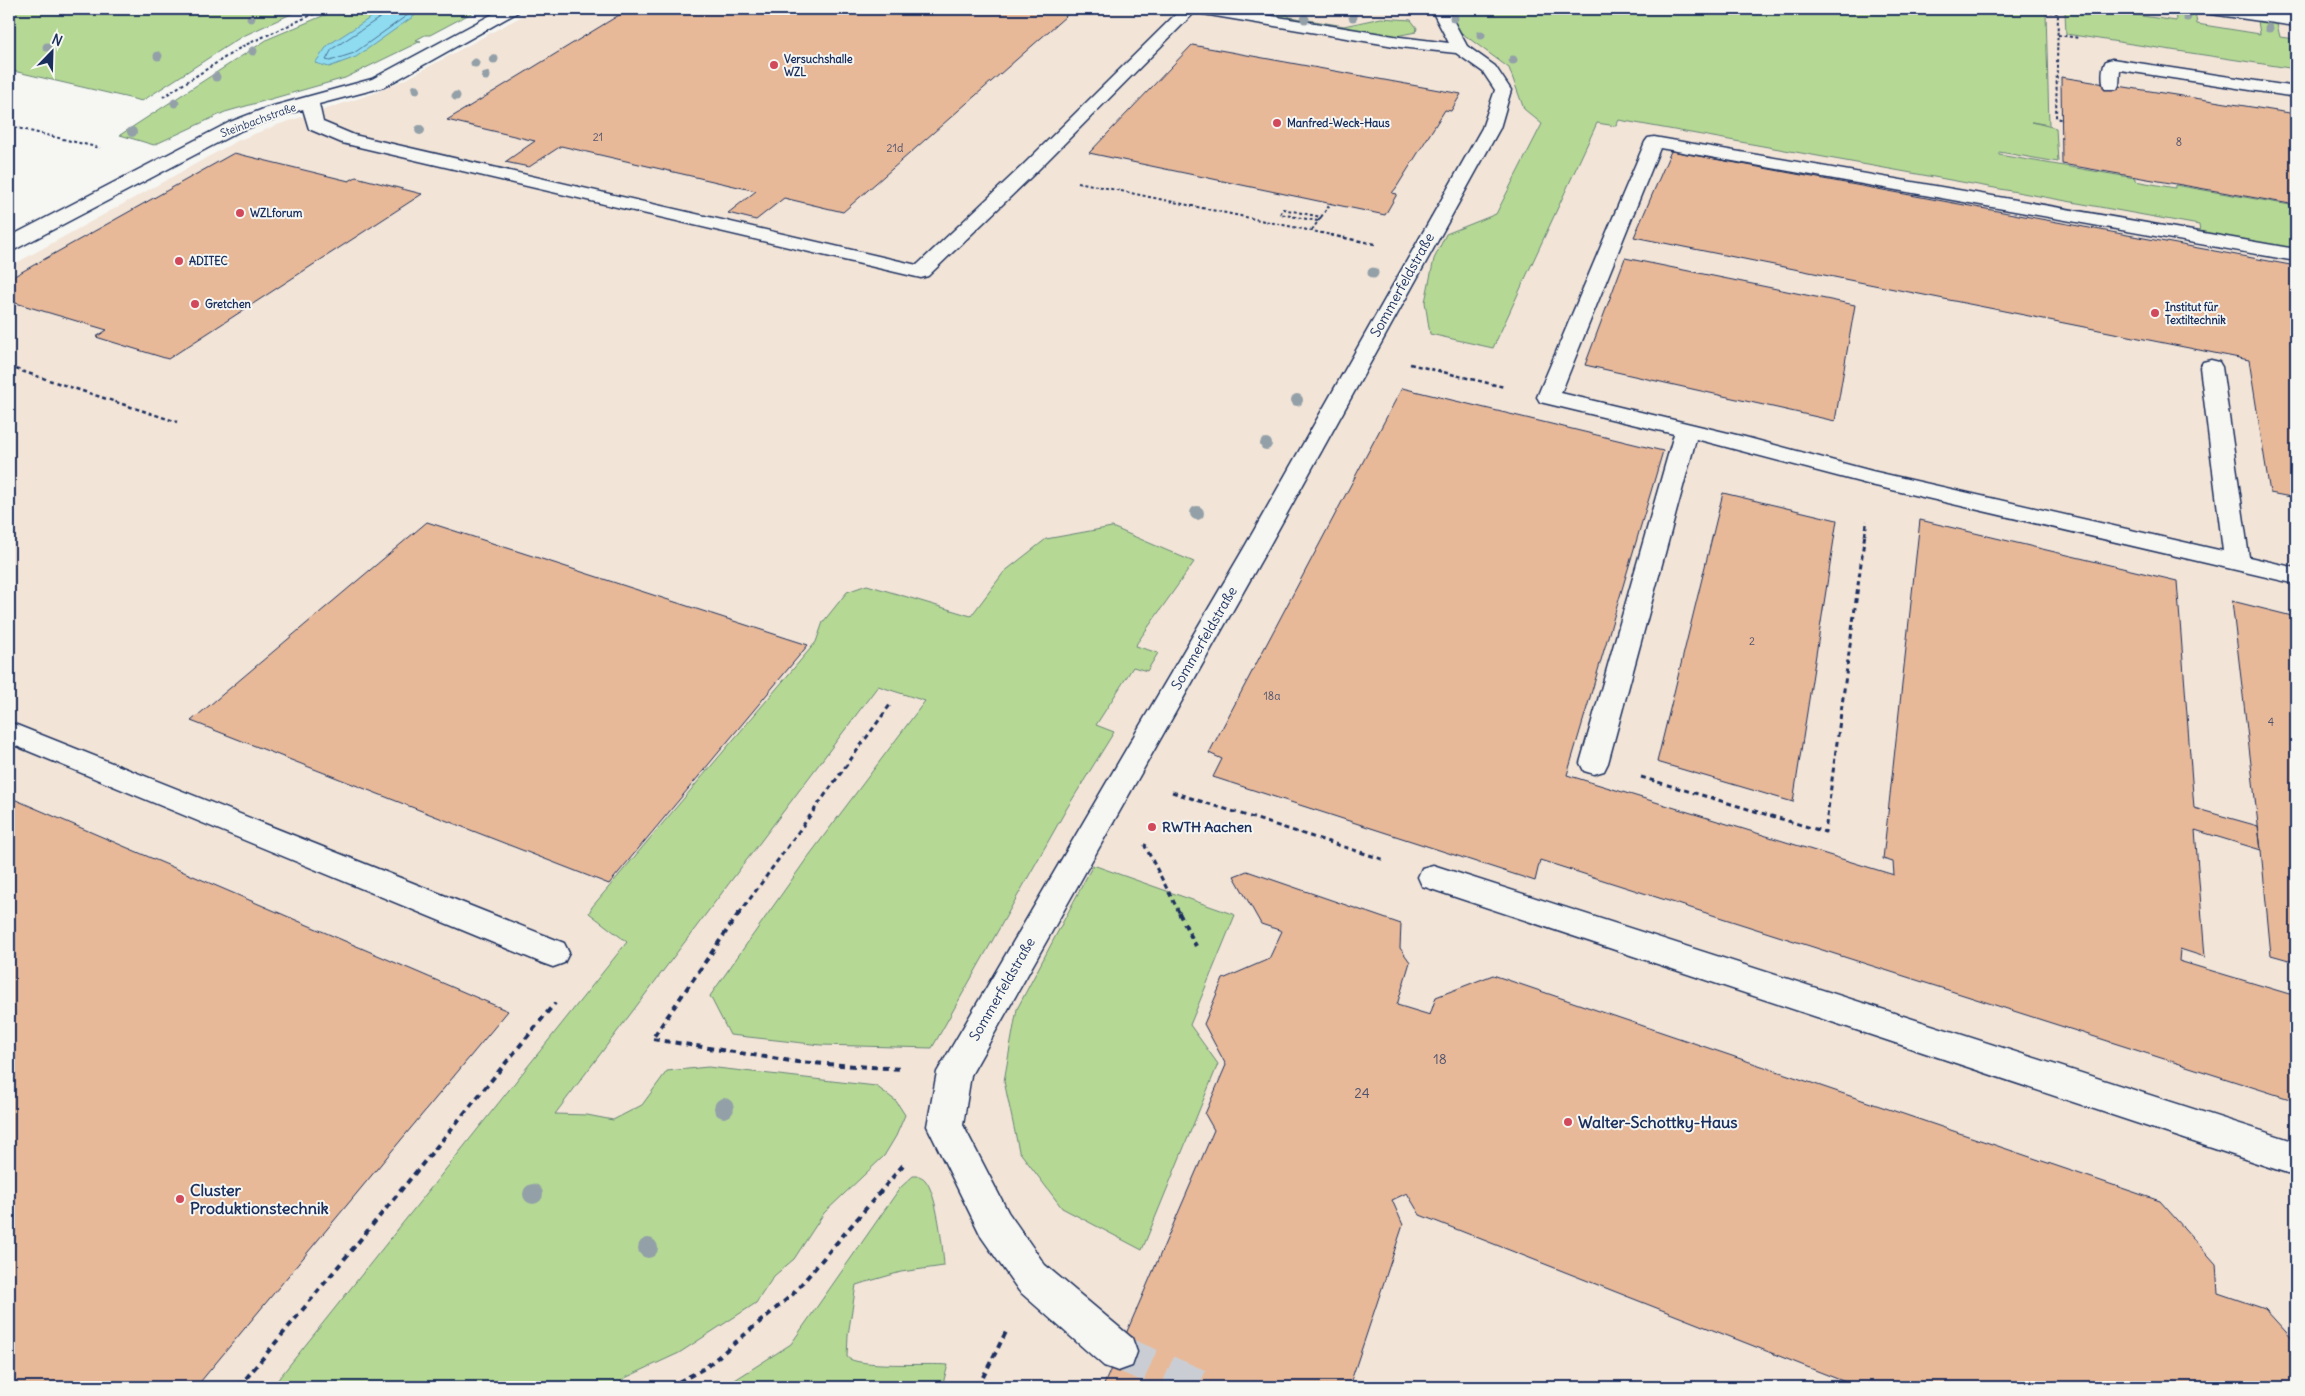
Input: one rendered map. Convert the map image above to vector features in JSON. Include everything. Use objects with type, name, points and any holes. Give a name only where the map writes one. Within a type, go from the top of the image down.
[{"type":"street","name":"Steinbachstraße","points":[[9,245],[236,126],[378,82],[513,9]]},
{"type":"street","points":[[310,102],[314,125],[348,139],[921,272],[1027,171],[1190,9]]},
{"type":"street","points":[[1203,9],[1400,42],[1460,48]]},
{"type":"street","name":"Sommerfeldstraße","points":[[945,1126],[954,1072],[1251,557],[1491,128],[1502,90],[1489,69],[1460,48],[1439,9]]},
{"type":"street","points":[[2211,9],[2296,21]]},
{"type":"street","points":[[2111,85],[2112,64],[2296,92]]},
{"type":"street","points":[[2296,255],[1654,142],[1548,397],[1687,430],[1871,478],[2296,576]]},
{"type":"street","points":[[2211,366],[2237,562]]},
{"type":"street","points":[[1594,763],[1687,430]]},
{"type":"street","points":[[9,732],[553,954]]},
{"type":"street","points":[[1433,876],[2296,1159]]},
{"type":"street","points":[[945,1126],[995,1226],[1032,1278],[1118,1352]]},
{"type":"path","points":[[163,97],[243,46],[325,9]]},
{"type":"path","points":[[2033,9],[2058,13],[2056,118],[2063,120]]},
{"type":"path","points":[[9,126],[78,143]]},
{"type":"path","points":[[1027,171],[1420,253]]},
{"type":"path","points":[[1312,230],[1331,204]]},
{"type":"path","points":[[1283,209],[1321,217],[1318,221],[1280,214],[1283,209]]},
{"type":"path","points":[[9,367],[177,422]]},
{"type":"path","points":[[1428,368],[1509,388]]},
{"type":"path","points":[[1594,763],[1825,832],[1871,478]]},
{"type":"path","points":[[890,705],[779,856],[652,1039],[797,1062],[954,1072]]},
{"type":"path","points":[[1124,776],[1433,876]]},
{"type":"path","points":[[1170,800],[1174,792]]},
{"type":"path","points":[[1149,838],[1145,846],[1196,946]]},
{"type":"path","points":[[239,1387],[566,989],[553,954]]},
{"type":"path","points":[[669,1387],[705,1368],[793,1294],[900,1168],[945,1126]]},
{"type":"path","points":[[978,1387],[1032,1278]]},
{"type":"shaded area","name":"RWTH Aachen","points":[[535,9],[2296,9],[2296,1387],[9,1387],[9,267],[237,141],[277,125],[375,93],[408,78]]},
{"type":"green space","points":[[9,9],[302,9],[241,37],[142,101],[9,70]]},
{"type":"green space","points":[[339,9],[479,9],[430,35],[425,35],[416,40],[421,41],[345,78],[225,112],[154,145],[120,135],[268,39]]},
{"type":"green space","points":[[1246,9],[1280,9],[1290,17],[1344,26],[1381,18],[1411,20],[1417,28],[1416,32],[1396,36],[1247,11]]},
{"type":"green space","points":[[1445,9],[2021,9],[2046,12],[2049,125],[2032,122],[2056,128],[2058,162],[1999,152],[1999,155],[2135,178],[2135,181],[2175,188],[2175,185],[2296,206],[2296,249],[2200,232],[2199,225],[1619,120],[1616,126],[1597,123],[1493,348],[1430,334],[1425,302],[1434,259],[1446,234],[1496,214],[1542,124],[1524,109],[1509,68],[1455,28]]},
{"type":"green space","points":[[2041,9],[2116,9],[2116,12],[2176,21],[2175,9],[2195,12],[2197,24],[2260,34],[2258,21],[2277,24],[2280,37],[2296,39],[2296,69],[2066,34],[2065,12]]},
{"type":"green space","points":[[1112,527],[1194,562],[1137,643],[1136,646],[1158,653],[1147,671],[1133,667],[1096,725],[1114,732],[1067,808],[932,1048],[821,1045],[730,1035],[710,996],[805,861],[925,701],[878,686],[555,1114],[587,1115],[613,1120],[642,1105],[667,1071],[708,1067],[876,1086],[896,1101],[905,1115],[896,1136],[884,1156],[824,1213],[794,1259],[774,1276],[756,1303],[679,1353],[625,1378],[615,1387],[272,1387],[627,942],[589,913],[592,907],[816,642],[823,622],[847,592],[867,585],[971,616],[1004,572],[1046,539]]},
{"type":"green space","points":[[1093,865],[1235,915],[1190,1025],[1218,1064],[1142,1250],[1062,1208],[1019,1151],[1004,1081],[1017,1009]]},
{"type":"green space","points":[[913,1176],[925,1179],[933,1196],[939,1221],[944,1266],[901,1272],[856,1285],[848,1335],[847,1357],[864,1363],[948,1365],[942,1387],[724,1387],[791,1344],[900,1188]]},
{"type":"water","points":[[384,9],[424,9],[356,57],[329,67],[315,63],[328,45]]},
{"type":"building","name":"Versuchshalle WZL","points":[[629,9],[1074,9],[843,212],[784,198],[756,220],[728,213],[756,191],[561,146],[529,167],[505,162],[535,141],[447,120]]},
{"type":"building","name":"Manfred-Weck-Haus","points":[[1192,45],[1461,94],[1451,111],[1445,110],[1392,193],[1397,194],[1385,215],[1089,153]]},
{"type":"building","points":[[2061,77],[2296,114],[2296,205],[2062,164]]},
{"type":"building","name":"Institut für Textiltechnik","points":[[1671,151],[2296,266],[2296,498],[2270,493],[2249,360],[1634,237]]},
{"type":"building","name":"ADITEC","points":[[234,153],[349,181],[356,177],[422,194],[168,359],[96,337],[107,330],[9,301],[9,279]]},
{"type":"building","points":[[1625,258],[1855,305],[1835,421],[1585,365]]},
{"type":"building","points":[[1402,388],[1663,451],[1567,775],[1894,875],[1893,862],[1883,859],[1920,520],[2177,581],[2194,808],[2258,826],[2261,850],[2195,830],[2205,957],[2180,949],[2179,961],[2296,996],[2296,1101],[1540,860],[1535,881],[1213,777],[1222,759],[1209,753]]},
{"type":"building","points":[[1723,493],[1837,520],[1793,802],[1657,762]]},
{"type":"building","points":[[427,522],[808,645],[609,884],[191,721]]},
{"type":"building","points":[[2232,601],[2296,617],[2296,962],[2271,955],[2261,850]]},
{"type":"building","name":"Cluster Produktionstechnik","points":[[9,797],[508,1011],[196,1387],[9,1387]]},
{"type":"building","name":"Walter-Schottky-Haus","points":[[1247,871],[1401,924],[1400,948],[1410,962],[1397,1005],[1430,1015],[1436,997],[1493,975],[2160,1201],[2216,1264],[2218,1293],[2265,1309],[2296,1343],[2296,1387],[1858,1387],[1420,1215],[1407,1193],[1392,1200],[1403,1225],[1349,1387],[1103,1387],[1214,1130],[1205,1114],[1226,1065],[1204,1024],[1223,979],[1269,959],[1282,931],[1261,924],[1234,876]]},
{"type":"tunnel","points":[[1118,1352],[1200,1387]]},
{"type":"place","name":"Versuchshalle WZL","points":[[774,65]]},
{"type":"place","name":"Manfred-Weck-Haus","points":[[1277,123]]},
{"type":"place","name":"WZLforum","points":[[240,213]]},
{"type":"place","name":"ADITEC","points":[[179,261]]},
{"type":"place","name":"Gretchen","points":[[195,304]]},
{"type":"place","name":"Institut für Textiltechnik","points":[[2155,313]]},
{"type":"place","name":"RWTH Aachen","points":[[1152,827]]},
{"type":"place","name":"Walter-Schottky-Haus","points":[[1568,1122]]},
{"type":"place","name":"Cluster Produktionstechnik","points":[[180,1199]]}]
